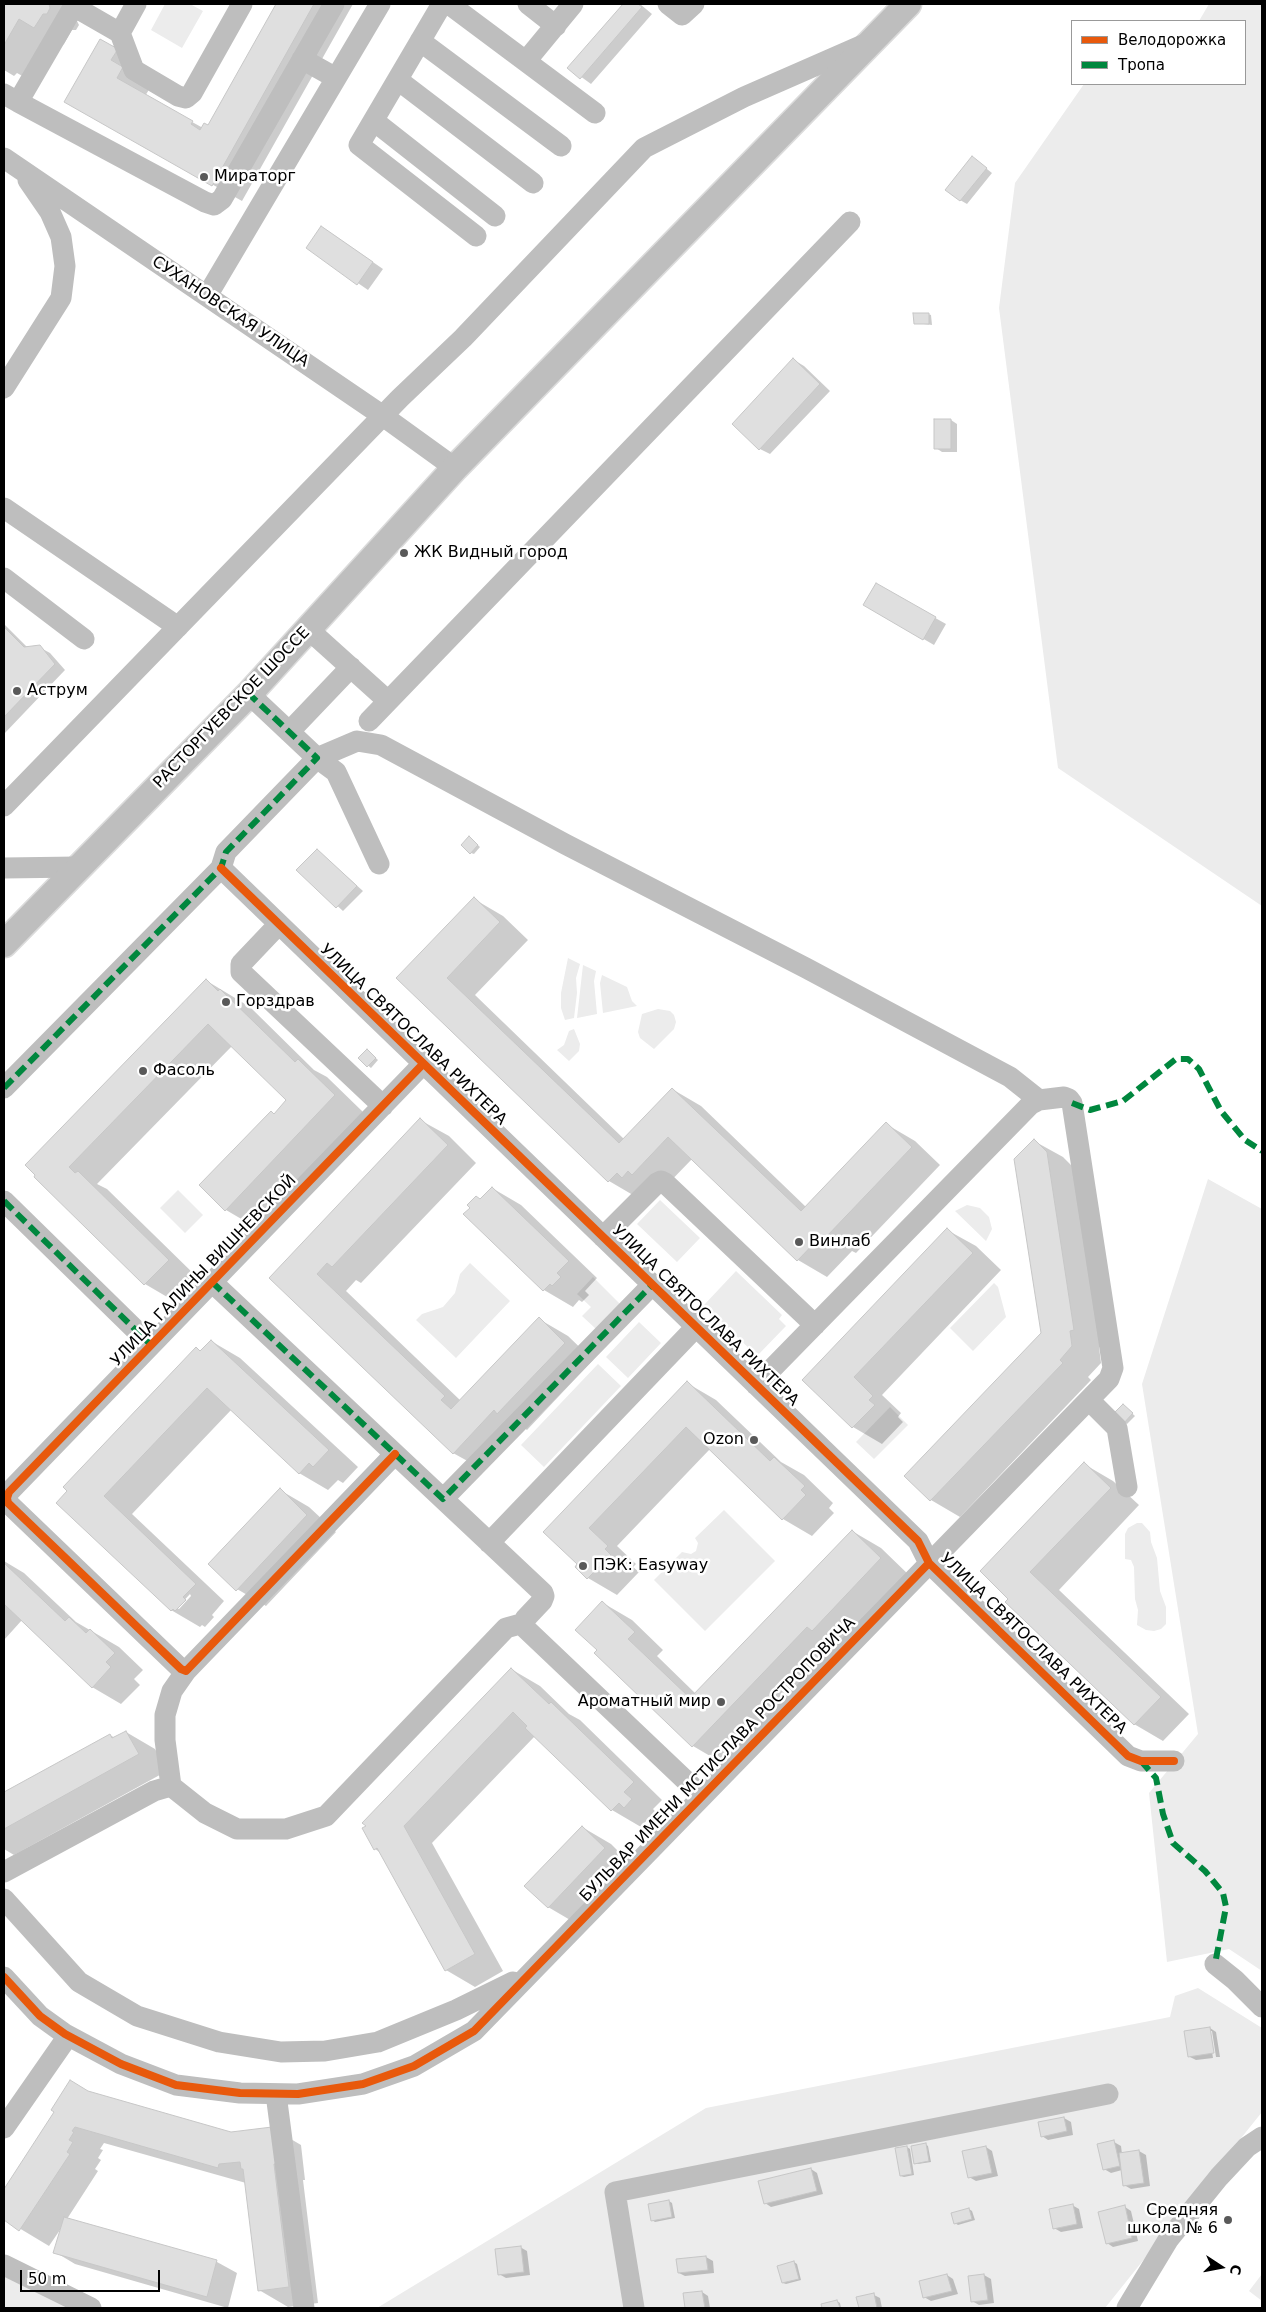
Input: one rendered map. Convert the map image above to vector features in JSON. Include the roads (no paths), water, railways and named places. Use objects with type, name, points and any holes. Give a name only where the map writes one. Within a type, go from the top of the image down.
[{"type":"main road","name":"РАСТОРГУЕВСКОЕ ШОССЕ","points":[[4,944],[249,694],[455,468],[908,4]]},
{"type":"street","points":[[120,32],[136,4]]},
{"type":"street","points":[[242,4],[192,93],[186,98],[178,96],[134,70],[120,32],[74,5],[11,98],[205,202],[214,205],[222,199],[334,4]]},
{"type":"street","points":[[207,296],[380,4]]},
{"type":"street","points":[[442,4],[359,145],[476,236]]},
{"type":"street","points":[[449,4],[595,113]]},
{"type":"street","points":[[528,4],[556,26]]},
{"type":"street","points":[[526,61],[573,4]]},
{"type":"street","points":[[668,4],[682,15],[694,4]]},
{"type":"street","points":[[420,41],[561,146]]},
{"type":"street","points":[[4,806],[383,416],[463,338],[644,148],[744,97],[871,42]]},
{"type":"street","points":[[302,59],[336,78]]},
{"type":"street","points":[[398,80],[533,184]]},
{"type":"street","points":[[374,120],[495,216]]},
{"type":"street","points":[[4,388],[61,298],[65,266],[61,237],[50,212],[9,164]]},
{"type":"street","name":"СУХАНОВСКАЯ УЛИЦА","points":[[9,164],[207,296],[383,416],[455,468]]},
{"type":"street","points":[[369,721],[850,222]]},
{"type":"street","points":[[4,508],[178,627]]},
{"type":"street","points":[[4,578],[84,639]]},
{"type":"street","points":[[308,630],[388,701]]},
{"type":"street","points":[[289,732],[351,667]]},
{"type":"street","points":[[249,694],[289,732],[336,772],[380,864]]},
{"type":"street","points":[[4,1088],[221,868],[226,852],[318,758],[357,742],[381,745],[1010,1077],[1039,1100],[1031,1104],[756,1385]]},
{"type":"street","points":[[4,868],[78,867]]},
{"type":"street","name":"УЛИЦА СВЯТОСЛАВА РИХТЕРА","points":[[221,868],[918,1541],[929,1564],[1128,1756],[1141,1761],[1174,1761]]},
{"type":"street","points":[[279,924],[241,964],[241,972],[383,1106]]},
{"type":"street","name":"УЛИЦА ГАЛИНЫ ВИШНЕВСКОЙ","points":[[186,1671],[181,1669],[8,1503],[9,1492],[423,1064]]},
{"type":"street","name":"БУЛЬВАР ИМЕНИ МСТИСЛАВА РОСТРОПОВИЧА","points":[[4,1977],[40,2016],[68,2036],[121,2064],[176,2085],[240,2093],[298,2094],[363,2084],[414,2066],[474,2031],[1109,1379],[1113,1368],[1072,1103],[1064,1097],[1039,1100]]},
{"type":"street","points":[[603,1238],[657,1183],[665,1182],[815,1325]]},
{"type":"street","points":[[4,1201],[151,1344]]},
{"type":"street","points":[[212,1282],[396,1454],[543,1593],[544,1596],[524,1623],[506,1628],[326,1816],[286,1829],[237,1829],[205,1813],[171,1786],[165,1740],[165,1715],[172,1691],[186,1671],[396,1454]]},
{"type":"street","points":[[443,1499],[652,1285]]},
{"type":"street","points":[[489,1543],[696,1327]]},
{"type":"street","points":[[1089,1400],[1117,1428],[1127,1487]]},
{"type":"street","points":[[524,1623],[524,1627],[702,1796]]},
{"type":"street","points":[[4,1872],[154,1791],[171,1786]]},
{"type":"street","points":[[4,1899],[79,1982],[136,2016],[219,2042],[272,2051],[325,2051],[378,2042],[456,2010],[527,1976]]},
{"type":"street","points":[[1216,1964],[1262,2007]]},
{"type":"street","points":[[4,2128],[68,2036]]},
{"type":"street","points":[[276,2094],[304,2308]]},
{"type":"street","points":[[634,2308],[615,2192],[1108,2094]]},
{"type":"street","points":[[1127,2308],[1168,2240],[1219,2177],[1247,2147],[1262,2137]]},
{"type":"street","points":[[4,2265],[91,2308]]},
{"type":"place","name":"Мираторг","points":[[204,177]]},
{"type":"place","name":"ЖК Видный город","points":[[404,553]]},
{"type":"place","name":"Аструм","points":[[17,691]]},
{"type":"place","name":"Горздрав","points":[[226,1002]]},
{"type":"place","name":"Фасоль","points":[[143,1071]]},
{"type":"place","name":"Винлаб","points":[[799,1242]]},
{"type":"place","name":"Ozon","points":[[754,1440]]},
{"type":"place","name":"ПЭК: Easyway","points":[[583,1566]]},
{"type":"place","name":"Ароматный мир","points":[[721,1702]]},
{"type":"place","name":"Средняя школа № 6","points":[[1228,2220]]}]
